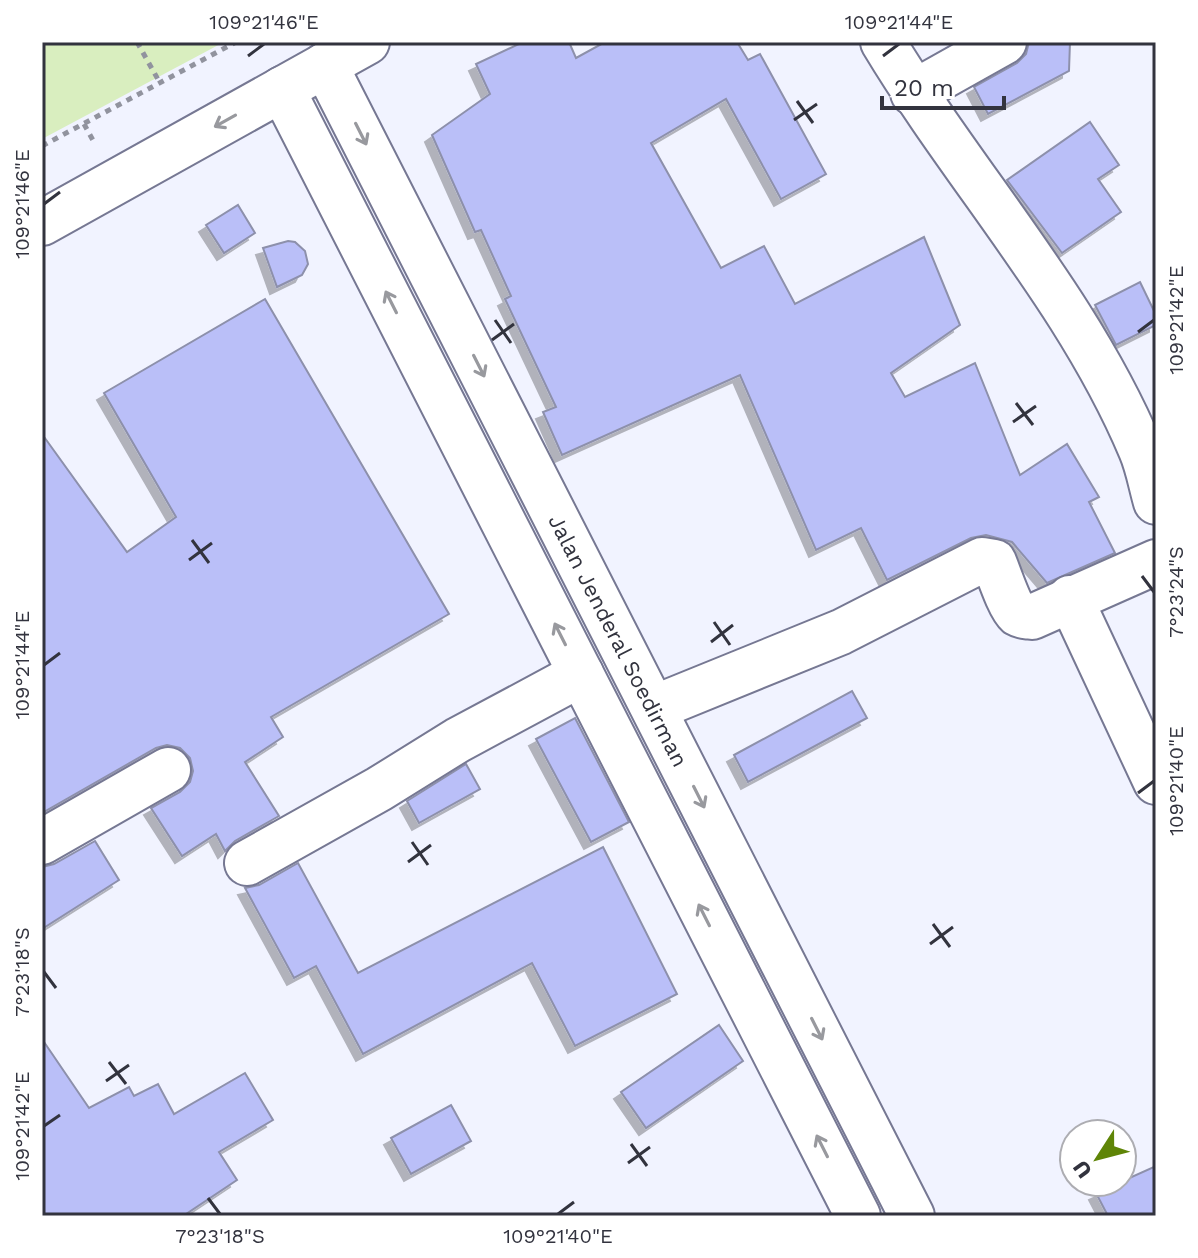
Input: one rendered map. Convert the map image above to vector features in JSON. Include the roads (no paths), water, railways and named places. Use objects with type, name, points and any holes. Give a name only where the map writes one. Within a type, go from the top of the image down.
[{"type":"main road","points":[[42,223],[367,42]]},
{"type":"main road","points":[[883,42],[913,93],[1072,317],[1142,452],[1156,502]]},
{"type":"main road","points":[[913,93],[1004,42]]},
{"type":"main road","name":"Jalan Jenderal Soedirman","points":[[325,65],[912,1216]]},
{"type":"main road","points":[[282,89],[858,1216]]},
{"type":"main road","points":[[654,708],[841,632],[982,560],[994,562],[1019,614],[1032,617],[1156,562]]},
{"type":"main road","points":[[1070,598],[1156,782]]},
{"type":"main road","points":[[247,863],[379,789],[458,740],[581,674]]},
{"type":"main road","points":[[42,842],[168,770]]}]
